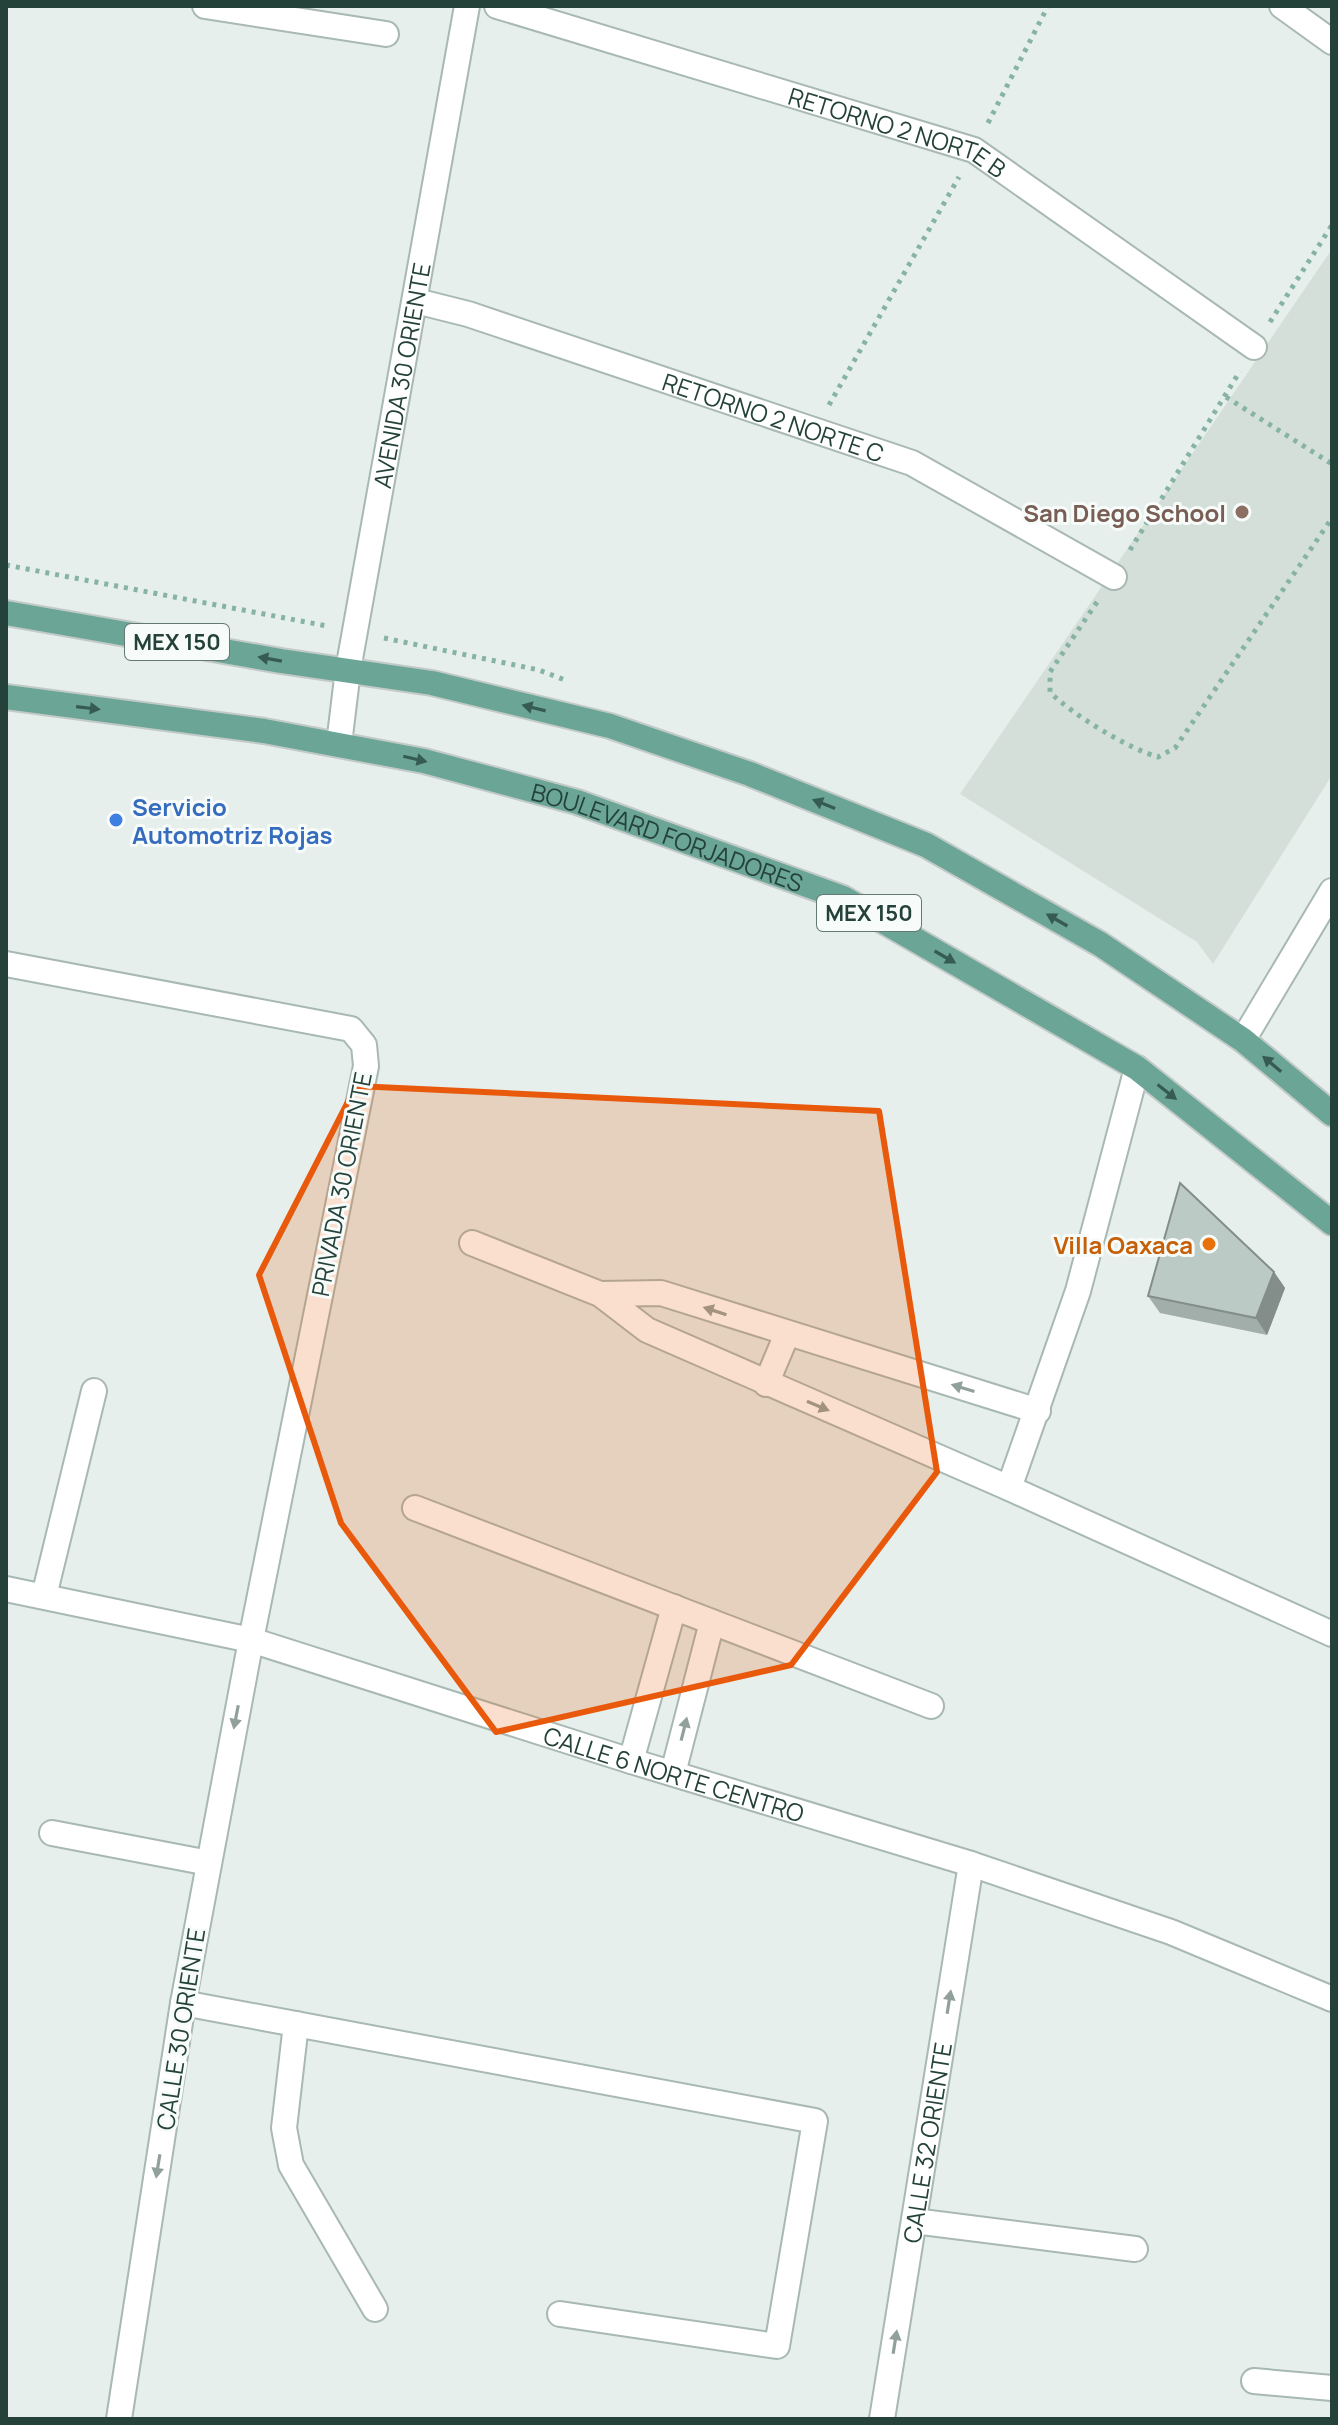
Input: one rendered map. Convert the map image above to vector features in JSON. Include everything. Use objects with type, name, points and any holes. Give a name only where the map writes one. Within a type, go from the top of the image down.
[{"type":"main road","name":"MEX 150","points":[[6,613],[432,683],[610,726],[750,774],[926,845],[1100,944],[1243,1040],[1332,1114]]},
{"type":"main road","name":"BOULEVARD FORJADORES","points":[[6,697],[264,731],[424,761],[577,802],[843,898],[1137,1068],[1332,1223]]},
{"type":"street","points":[[205,6],[386,34]]},
{"type":"street","name":"AVENIDA 30 ORIENTE","points":[[339,744],[348,670],[467,6]]},
{"type":"street","name":"RETORNO 2 NORTE B","points":[[497,6],[974,150],[1254,347]]},
{"type":"street","points":[[1282,6],[1332,42]]},
{"type":"street","name":"RETORNO 2 NORTE C","points":[[416,301],[468,314],[912,463],[1114,577]]},
{"type":"street","points":[[1243,1040],[1332,891]]},
{"type":"street","name":"PRIVADA 30 ORIENTE","points":[[6,964],[351,1029],[364,1045],[366,1066],[251,1640]]},
{"type":"street","points":[[1009,1488],[1078,1291],[1137,1068]]},
{"type":"street","points":[[472,1243],[600,1294],[647,1330],[1009,1488],[1332,1634]]},
{"type":"street","points":[[600,1294],[661,1293],[1038,1411]]},
{"type":"street","points":[[766,1384],[787,1334]]},
{"type":"street","points":[[44,1596],[94,1391]]},
{"type":"street","points":[[415,1508],[931,1706]]},
{"type":"street","name":"CALLE 6 NORTE CENTRO","points":[[6,1589],[251,1640],[631,1761],[971,1864],[1171,1932],[1332,1999]]},
{"type":"street","points":[[631,1761],[674,1607]]},
{"type":"street","points":[[673,1773],[712,1622]]},
{"type":"street","name":"CALLE 30 ORIENTE","points":[[119,2419],[183,2003],[251,1640]]},
{"type":"street","points":[[52,1833],[209,1863]]},
{"type":"street","name":"CALLE 32 ORIENTE","points":[[882,2419],[971,1864]]},
{"type":"street","points":[[183,2003],[815,2121],[777,2346],[560,2314]]},
{"type":"street","points":[[296,2024],[284,2128],[291,2165],[375,2309]]},
{"type":"street","points":[[914,2221],[1135,2249]]},
{"type":"street","points":[[1254,2381],[1332,2388]]},
{"type":"path","points":[[816,429],[974,150],[1048,6]]},
{"type":"path","points":[[1332,225],[1114,577],[1050,672],[1050,692],[1062,704],[1143,753],[1158,757],[1175,748],[1332,518]]},
{"type":"path","points":[[1226,397],[1332,464]]},
{"type":"highlighted area","points":[[356,1086],[879,1111],[937,1472],[791,1665],[496,1732],[341,1523],[259,1275]]},
{"type":"shaded area","name":"San Diego School","points":[[1332,249],[1332,775],[1213,964],[1197,942],[960,794]]},
{"type":"building","name":"Villa Oaxaca","points":[[1180,1183],[1274,1272],[1256,1318],[1148,1296]]},
{"type":"place","name":"San Diego School","points":[[1242,512]]},
{"type":"place","name":"Servicio Automotriz Rojas","points":[[116,820]]},
{"type":"place","name":"Villa Oaxaca","points":[[1209,1244]]}]
